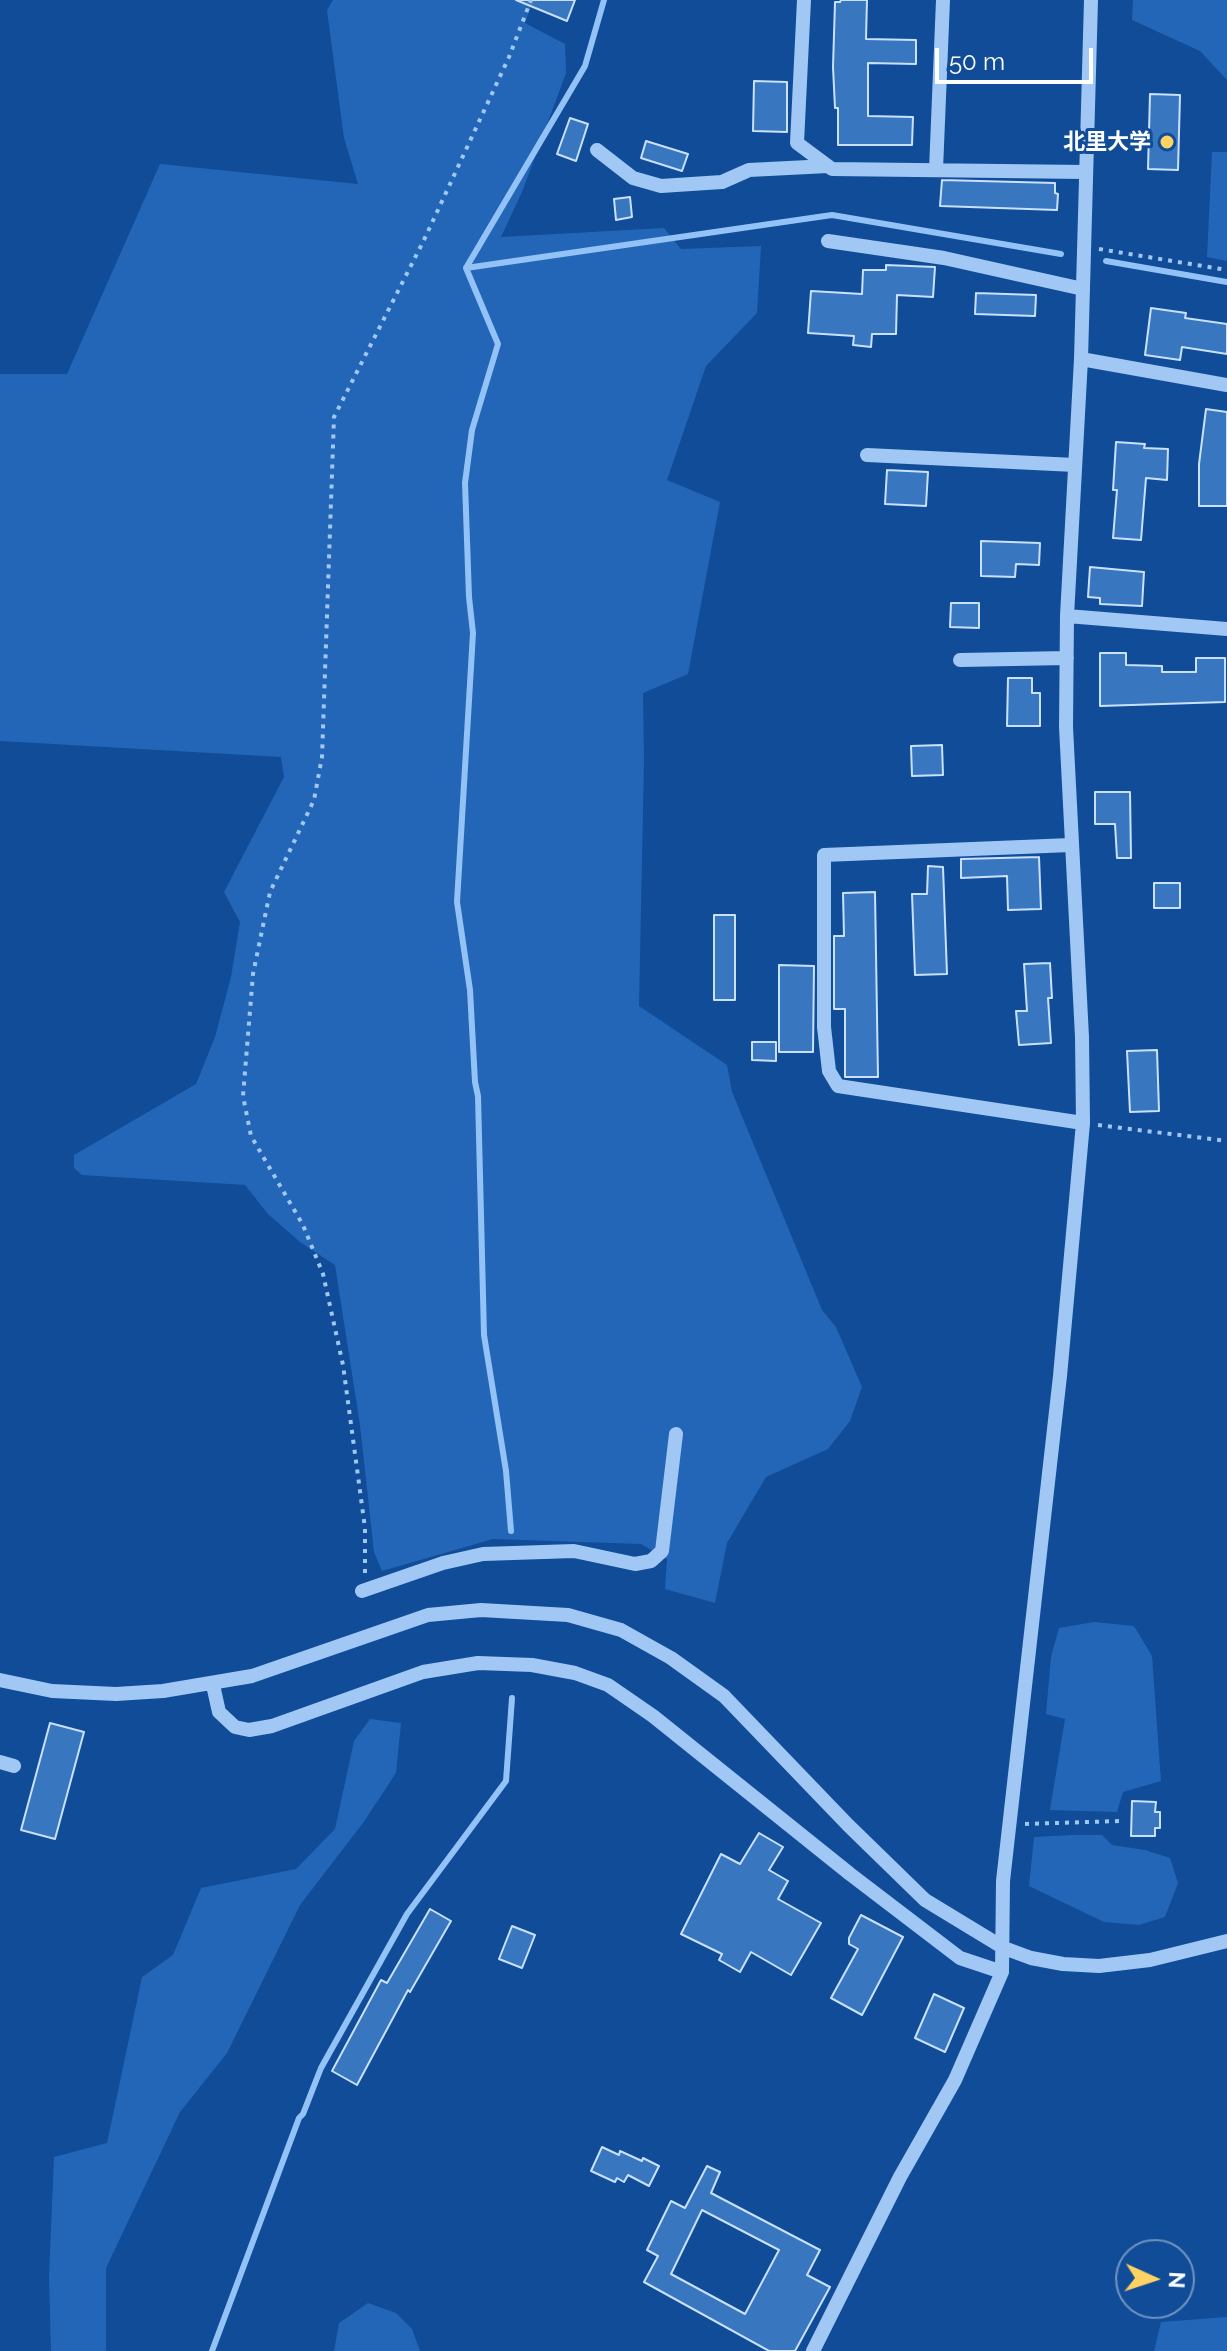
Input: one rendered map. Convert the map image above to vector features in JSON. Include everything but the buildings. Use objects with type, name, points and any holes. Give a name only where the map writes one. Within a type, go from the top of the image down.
[{"type":"street","points":[[804,0],[797,143],[832,169],[1085,172]]},
{"type":"street","points":[[936,170],[943,0]]},
{"type":"street","points":[[813,2351],[900,2177],[955,2080],[1002,1972],[1003,1881],[1060,1376],[1083,1123],[1082,1037],[1071,845],[1067,616],[1081,359],[1091,0]]},
{"type":"street","points":[[597,150],[633,178],[661,186],[722,182],[749,170],[828,166]]},
{"type":"street","points":[[828,241],[944,258],[1083,289]]},
{"type":"street","points":[[1081,359],[1227,385]]},
{"type":"street","points":[[867,455],[1075,465]]},
{"type":"street","points":[[1067,616],[1227,629]]},
{"type":"street","points":[[960,660],[1067,658]]},
{"type":"street","points":[[1071,845],[824,855],[824,1027],[829,1071],[838,1086],[1083,1123]]},
{"type":"street","points":[[362,1591],[443,1563],[483,1554],[574,1551],[635,1564],[651,1561],[662,1551],[676,1434]]},
{"type":"street","points":[[0,1680],[52,1691],[116,1694],[213,1685],[279,1668],[428,1615],[481,1610],[568,1615],[621,1630],[671,1658],[724,1696],[925,1900],[1004,1948],[1031,1958],[1099,1966],[1150,1960],[1227,1941]]},
{"type":"street","points":[[213,1685],[219,1712],[235,1727],[249,1730],[272,1726],[423,1672],[478,1663],[532,1665],[575,1673],[608,1685],[653,1716],[960,1958],[1002,1972]]},
{"type":"path","points":[[362,1591],[365,1528],[343,1365],[323,1274],[303,1225],[251,1136],[243,1096],[253,974],[270,892],[314,800],[322,757],[334,417],[424,240],[509,57],[531,0]]},
{"type":"path","points":[[1085,249],[1227,270]]},
{"type":"path","points":[[1083,1123],[1227,1141]]},
{"type":"shaded area","points":[[333,0],[533,0],[525,23],[565,44],[566,73],[522,192],[501,237],[664,228],[681,249],[761,246],[757,313],[706,366],[667,480],[720,502],[688,674],[643,693],[639,1006],[727,1065],[732,1092],[822,1310],[836,1327],[862,1387],[850,1421],[828,1449],[766,1477],[727,1543],[715,1603],[665,1589],[667,1559],[641,1544],[493,1539],[382,1571],[374,1552],[360,1425],[335,1265],[300,1242],[268,1214],[245,1185],[82,1175],[74,1168],[74,1155],[196,1084],[215,1037],[231,977],[240,922],[224,892],[284,777],[281,757],[0,741],[0,374],[67,374],[160,164],[358,184],[344,138],[327,10]]},
{"type":"shaded area","points":[[1133,0],[1227,0],[1227,80],[1200,51],[1132,20]]},
{"type":"shaded area","points":[[1212,152],[1227,152],[1227,261],[1207,257]]},
{"type":"shaded area","points":[[1094,1622],[1134,1626],[1152,1656],[1161,1781],[1123,1792],[1117,1812],[1050,1810],[1065,1719],[1046,1714],[1051,1657],[1059,1628]]},
{"type":"shaded area","points":[[370,1719],[401,1723],[396,1773],[363,1823],[300,1905],[227,2053],[180,2112],[106,2268],[106,2351],[51,2351],[49,2277],[54,2157],[107,2143],[142,1977],[173,1955],[201,1888],[296,1869],[335,1829],[354,1741]]},
{"type":"shaded area","points":[[1102,1835],[1112,1845],[1170,1858],[1178,1883],[1165,1917],[1139,1925],[1104,1922],[1029,1886],[1034,1837]]},
{"type":"shaded area","points":[[368,2303],[396,2313],[412,2329],[420,2351],[334,2351],[339,2323]]},
{"type":"shaded area","points":[[1227,2317],[1227,2351],[1154,2351],[1161,2322]]},
{"type":"waterway","points":[[511,1531],[506,1471],[484,1335],[478,1096],[470,990],[457,902],[473,633],[465,483],[472,430],[498,344],[466,268],[585,66],[604,0]]},
{"type":"waterway","points":[[466,268],[832,215],[1061,254]]},
{"type":"waterway","points":[[1106,261],[1227,282]]},
{"type":"waterway","points":[[212,2351],[299,2118],[321,2068],[407,1914],[506,1781],[512,1698]]},
{"type":"place","name":"北里大学","points":[[1167,142]]}]
